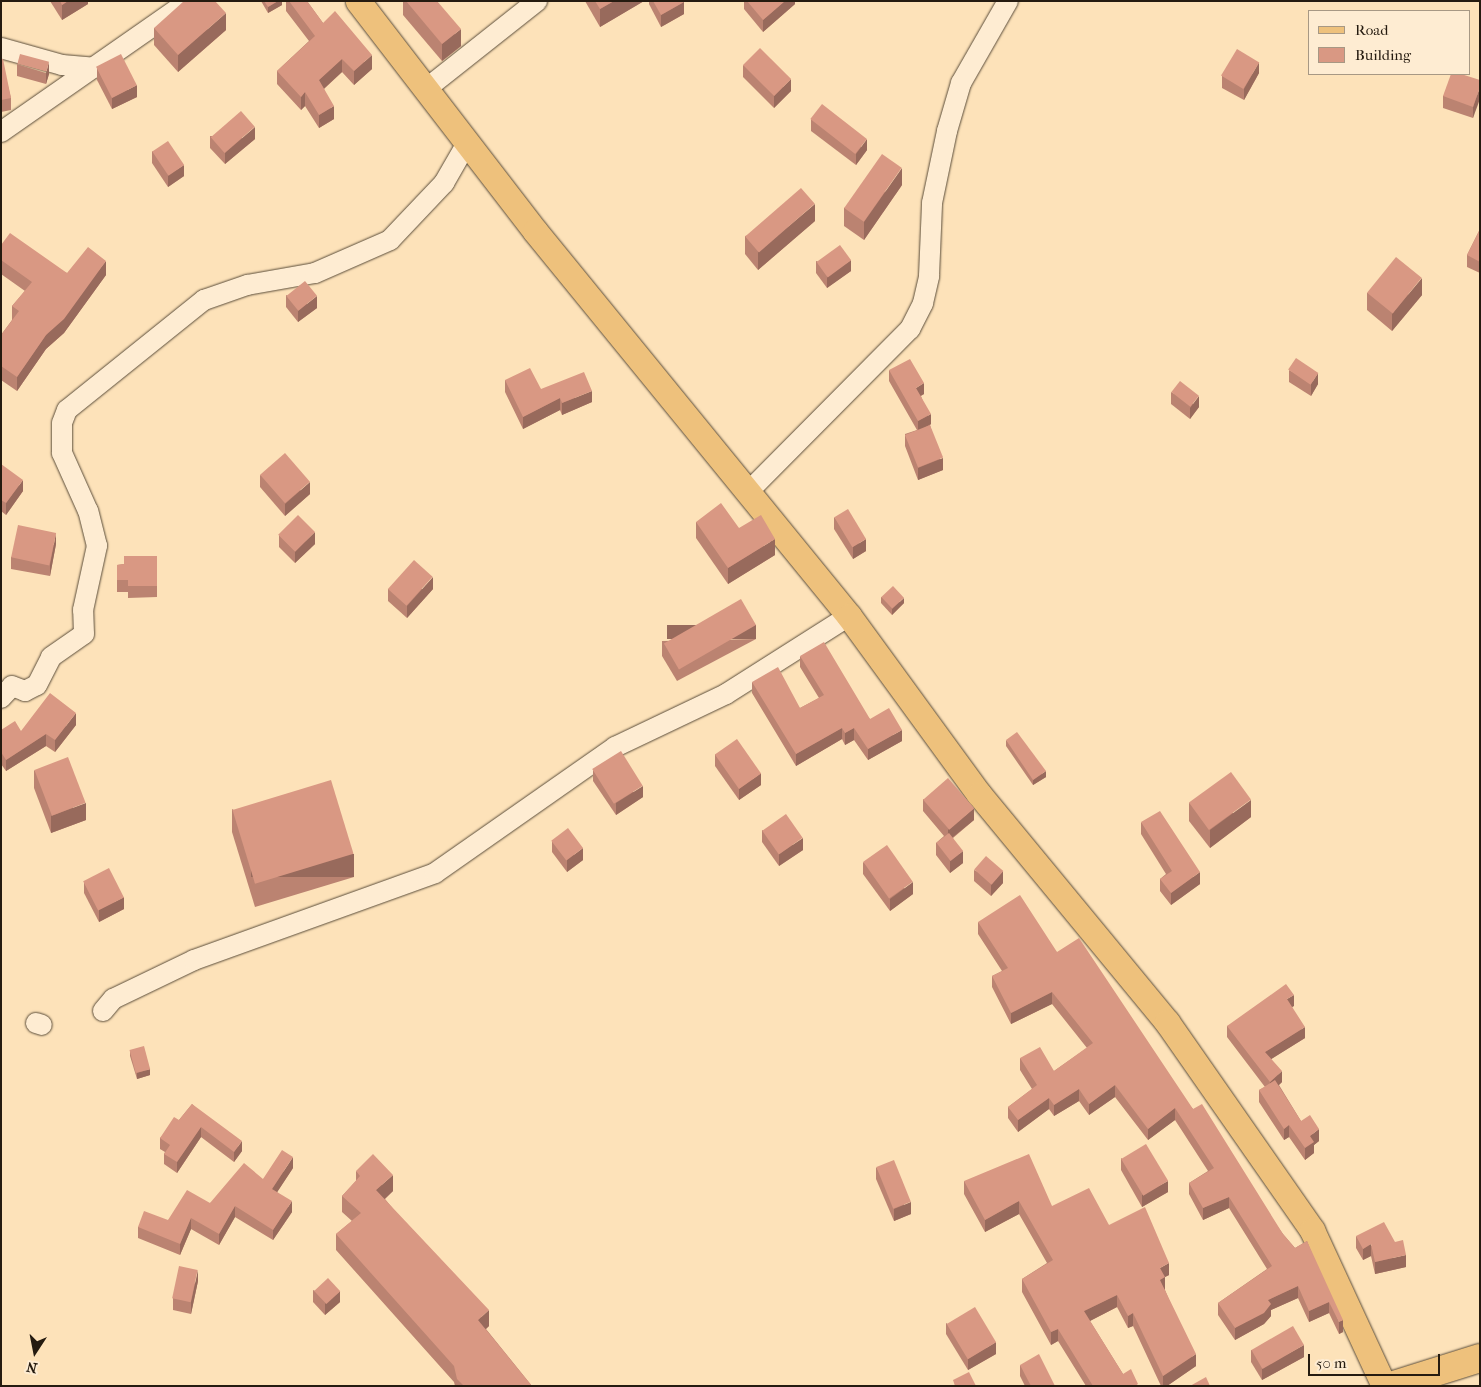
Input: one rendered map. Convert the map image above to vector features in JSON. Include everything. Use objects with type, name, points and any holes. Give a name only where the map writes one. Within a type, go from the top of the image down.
[{"type":"highway","points":[[1391,1386],[1480,1358]]},
{"type":"main road","points":[[358,1],[467,144],[848,616],[979,794],[1167,1022],[1276,1174],[1328,1259],[1384,1386]]},
{"type":"street","points":[[1,132],[189,1]]},
{"type":"street","points":[[426,89],[537,1]]},
{"type":"street","points":[[748,492],[910,329],[923,303],[929,276],[932,203],[946,131],[961,82],[1008,1]]},
{"type":"street","points":[[1,48],[94,68]]},
{"type":"street","points":[[1,698],[12,686],[25,691],[37,685],[51,656],[84,634],[83,610],[98,546],[88,511],[62,453],[62,423],[67,410],[204,300],[247,285],[315,273],[390,240],[444,182],[467,144]]},
{"type":"street","points":[[102,1011],[113,999],[194,960],[434,873],[615,747],[726,694],[848,616]]},
{"type":"building","points":[[60,1],[68,1],[62,5]]},
{"type":"building","points":[[184,1],[215,1],[226,13],[178,55],[154,28]]},
{"type":"building","points":[[264,1],[278,1],[268,7]]},
{"type":"building","points":[[289,1],[307,1],[323,23],[335,11],[372,55],[354,71],[342,59],[319,80],[334,106],[319,115],[305,92],[301,97],[277,71],[315,36]]},
{"type":"building","points":[[406,1],[437,1],[461,29],[442,44]]},
{"type":"building","points":[[595,1],[614,1],[600,9]]},
{"type":"building","points":[[653,1],[684,1],[684,2],[661,15]]},
{"type":"building","points":[[747,1],[785,1],[763,20]]},
{"type":"building","points":[[760,48],[791,79],[774,96],[743,65]]},
{"type":"building","points":[[1237,49],[1259,62],[1243,89],[1221,76]]},
{"type":"building","points":[[20,54],[49,62],[46,71],[17,64]]},
{"type":"building","points":[[121,54],[137,85],[112,98],[96,67]]},
{"type":"building","points":[[1,59],[3,59],[11,98],[1,100]]},
{"type":"building","points":[[1451,75],[1464,75],[1480,80],[1480,87],[1473,107],[1443,96]]},
{"type":"building","points":[[822,104],[867,139],[855,154],[810,119]]},
{"type":"building","points":[[241,111],[255,127],[225,153],[211,137]]},
{"type":"building","points":[[168,141],[184,165],[168,176],[152,152]]},
{"type":"building","points":[[882,154],[902,168],[864,222],[844,208]]},
{"type":"building","points":[[801,188],[815,204],[759,252],[745,237]]},
{"type":"building","points":[[1480,229],[1480,262],[1467,255]]},
{"type":"building","points":[[10,233],[67,273],[88,247],[106,261],[64,319],[46,335],[17,377],[1,366],[1,335],[19,311],[12,306],[32,282],[1,260],[1,245]]},
{"type":"building","points":[[840,245],[851,260],[828,277],[817,262]]},
{"type":"building","points":[[1396,257],[1422,278],[1393,314],[1367,293]]},
{"type":"building","points":[[305,281],[317,296],[298,311],[286,296]]},
{"type":"building","points":[[1296,358],[1318,373],[1311,385],[1288,370]]},
{"type":"building","points":[[910,359],[924,383],[916,388],[931,414],[918,421],[889,370]]},
{"type":"building","points":[[530,368],[541,389],[584,372],[592,391],[562,403],[560,398],[523,417],[505,380]]},
{"type":"building","points":[[1180,381],[1199,396],[1190,407],[1171,392]]},
{"type":"building","points":[[930,425],[943,457],[918,468],[905,435]]},
{"type":"building","points":[[285,453],[310,482],[285,503],[260,475]]},
{"type":"building","points":[[1,464],[23,480],[6,503],[1,500]]},
{"type":"building","points":[[721,503],[739,528],[761,515],[775,539],[728,568],[696,522]]},
{"type":"building","points":[[848,509],[866,539],[852,547],[834,517]]},
{"type":"building","points":[[298,515],[315,532],[295,552],[278,535]]},
{"type":"building","points":[[18,525],[56,533],[49,565],[11,557]]},
{"type":"building","points":[[124,556],[157,556],[157,586],[128,586],[128,580],[117,580],[117,565],[124,564]]},
{"type":"building","points":[[414,560],[433,577],[406,606],[388,589]]},
{"type":"building","points":[[893,586],[904,598],[892,609],[881,597]]},
{"type":"building","points":[[741,599],[756,625],[679,669],[664,644]]},
{"type":"building","points":[[824,642],[870,719],[889,708],[902,730],[868,749],[854,728],[845,733],[842,728],[796,754],[752,682],[778,667],[800,708],[824,695],[800,656]]},
{"type":"building","points":[[50,693],[76,713],[55,740],[46,734],[6,760],[1,752],[1,730],[15,721],[21,731]]},
{"type":"building","points":[[1017,732],[1046,771],[1033,780],[1006,740]]},
{"type":"building","points":[[737,739],[761,773],[739,789],[715,754]]},
{"type":"building","points":[[621,751],[643,786],[614,804],[592,769]]},
{"type":"building","points":[[68,757],[86,803],[52,816],[34,770]]},
{"type":"building","points":[[1231,772],[1251,800],[1209,830],[1189,803]]},
{"type":"building","points":[[948,778],[974,808],[949,830],[923,800]]},
{"type":"building","points":[[331,780],[354,854],[255,884],[233,810]]},
{"type":"building","points":[[1160,811],[1200,872],[1171,893],[1160,879],[1172,871],[1141,822]]},
{"type":"building","points":[[786,814],[803,838],[779,854],[762,831]]},
{"type":"building","points":[[568,828],[583,848],[566,861],[551,841]]},
{"type":"building","points":[[949,833],[963,851],[951,861],[936,843]]},
{"type":"building","points":[[887,845],[913,882],[889,898],[863,862]]},
{"type":"building","points":[[986,856],[1003,871],[992,885],[974,870]]},
{"type":"building","points":[[109,868],[124,897],[98,911],[83,881]]},
{"type":"building","points":[[1020,895],[1057,952],[1079,938],[1193,1109],[1202,1104],[1283,1234],[1295,1248],[1307,1241],[1343,1320],[1339,1322],[1329,1302],[1309,1311],[1298,1286],[1268,1300],[1271,1304],[1264,1313],[1235,1328],[1218,1303],[1272,1266],[1229,1197],[1203,1208],[1189,1183],[1214,1168],[1175,1108],[1148,1129],[1115,1085],[1089,1104],[1079,1089],[1054,1105],[1049,1098],[1018,1120],[1008,1107],[1037,1085],[1020,1058],[1040,1047],[1054,1071],[1093,1043],[1052,992],[1011,1013],[992,976],[1008,968],[978,922]]},
{"type":"building","points":[[1286,984],[1294,995],[1287,999],[1305,1027],[1265,1052],[1282,1071],[1270,1082],[1227,1026]]},
{"type":"building","points":[[144,1046],[150,1069],[136,1073],[130,1050]]},
{"type":"building","points":[[1275,1080],[1301,1121],[1310,1115],[1319,1129],[1310,1136],[1314,1142],[1305,1148],[1289,1125],[1284,1129],[1259,1090]]},
{"type":"building","points":[[192,1104],[242,1141],[234,1152],[201,1127],[177,1162],[164,1154],[170,1145],[160,1138],[174,1117],[179,1120]]},
{"type":"building","points":[[1146,1144],[1168,1181],[1143,1196],[1121,1159]]},
{"type":"building","points":[[282,1150],[293,1157],[272,1189],[292,1201],[273,1230],[235,1206],[219,1234],[191,1218],[180,1244],[138,1227],[144,1211],[168,1220],[187,1190],[210,1203],[244,1163],[263,1179]]},
{"type":"building","points":[[373,1154],[393,1175],[376,1190],[489,1310],[478,1320],[532,1386],[464,1386],[457,1379],[454,1366],[336,1234],[361,1213],[342,1196],[360,1176],[356,1171]]},
{"type":"building","points":[[1029,1154],[1052,1206],[1089,1188],[1109,1225],[1145,1207],[1169,1263],[1160,1268],[1165,1277],[1160,1280],[1196,1354],[1163,1376],[1133,1313],[1128,1316],[1117,1295],[1084,1311],[1123,1374],[1131,1369],[1138,1384],[1135,1386],[1093,1386],[1058,1329],[1051,1332],[1022,1279],[1053,1260],[1019,1201],[985,1220],[964,1181]]},
{"type":"building","points":[[894,1160],[911,1202],[893,1209],[876,1167]]},
{"type":"building","points":[[1384,1222],[1395,1242],[1403,1240],[1406,1255],[1375,1262],[1371,1244],[1363,1249],[1356,1236]]},
{"type":"building","points":[[179,1266],[198,1270],[191,1302],[172,1298]]},
{"type":"building","points":[[328,1278],[340,1291],[326,1304],[314,1291]]},
{"type":"building","points":[[975,1307],[996,1342],[968,1359],[947,1324]]},
{"type":"building","points":[[1293,1326],[1304,1345],[1262,1369],[1251,1350]]},
{"type":"building","points":[[1039,1354],[1055,1386],[1031,1386],[1020,1365]]},
{"type":"building","points":[[969,1372],[976,1386],[955,1386],[953,1380]]},
{"type":"building","points":[[1206,1377],[1210,1386],[1190,1386]]}]
